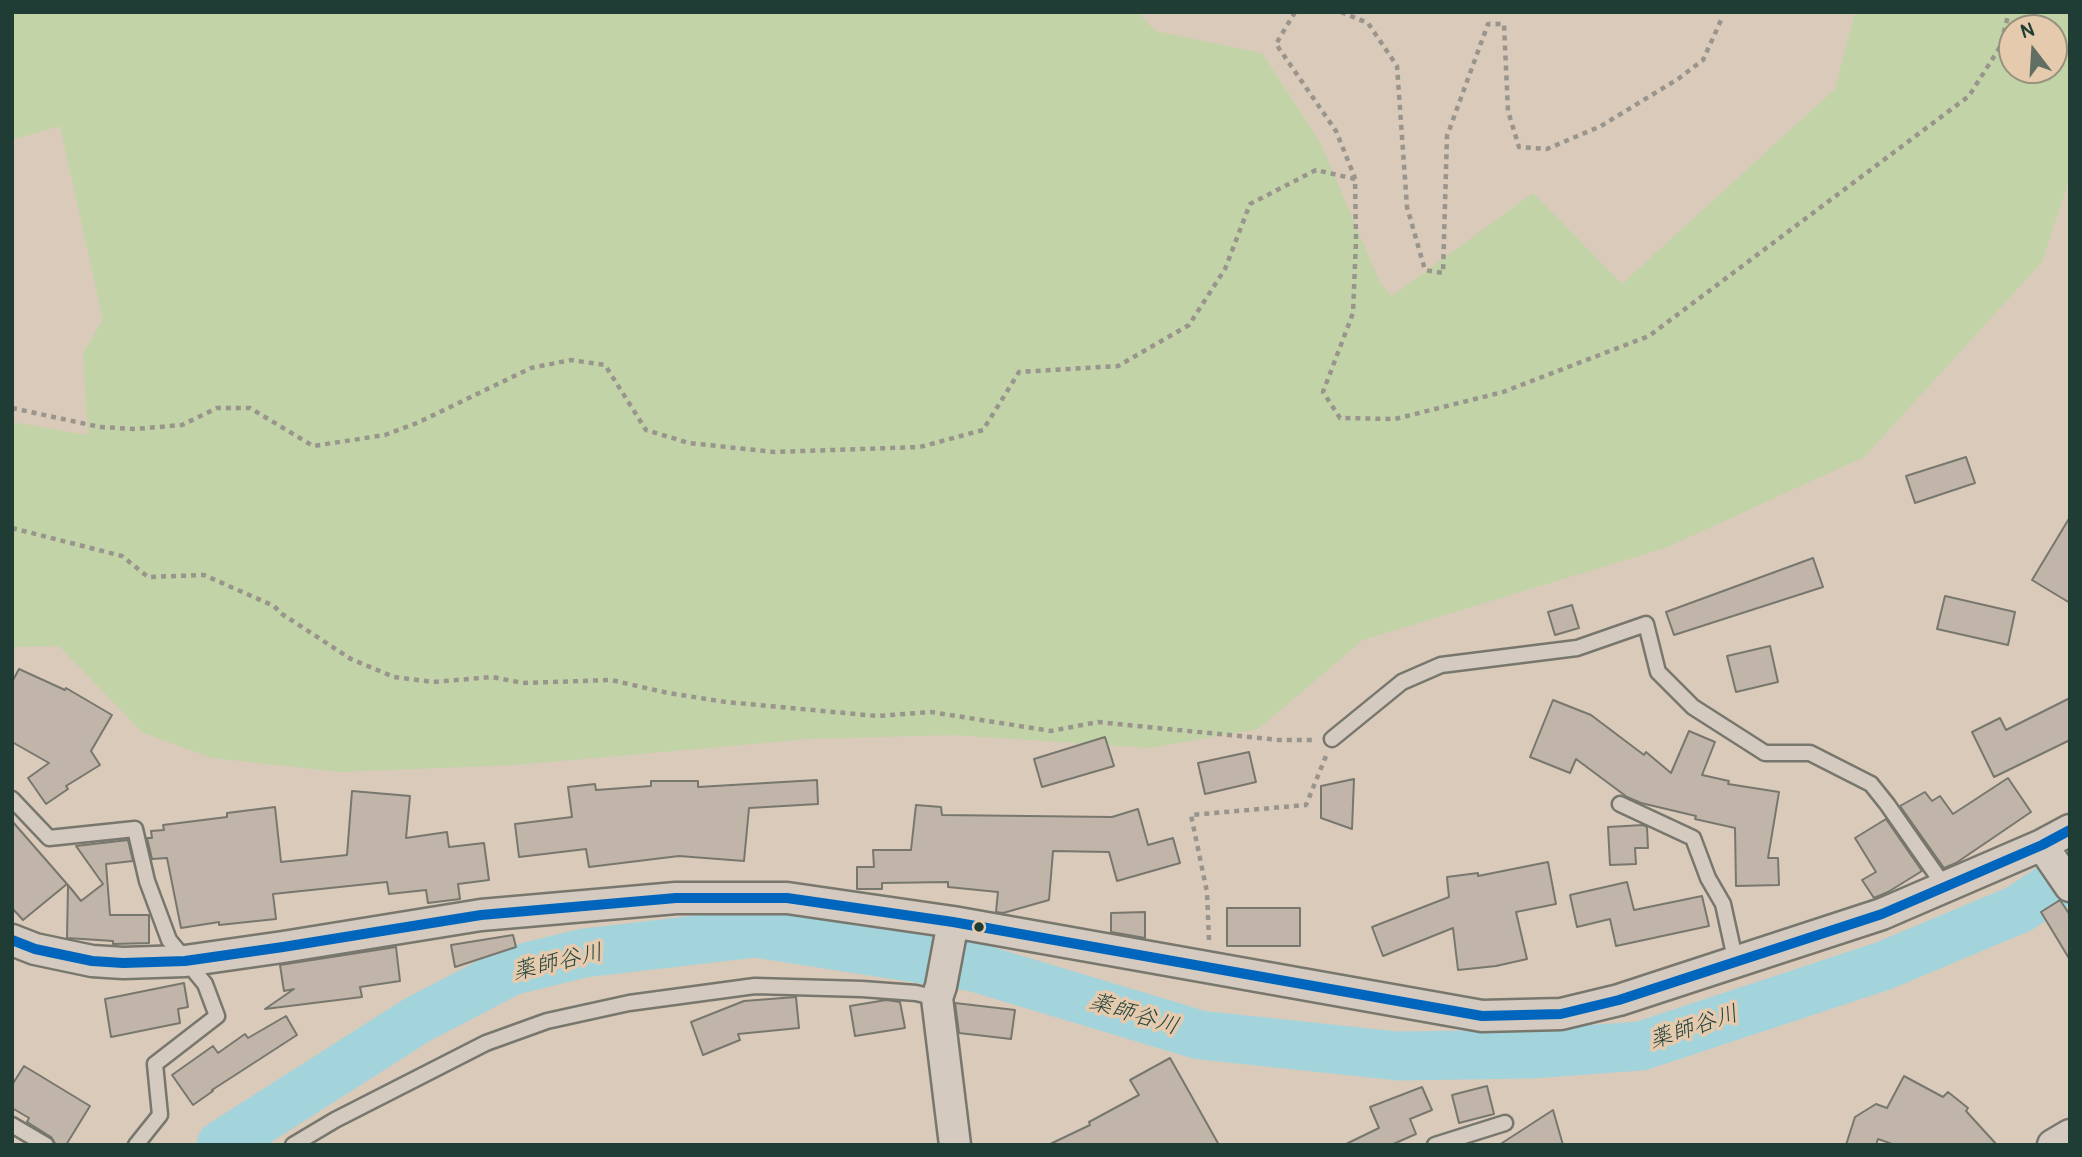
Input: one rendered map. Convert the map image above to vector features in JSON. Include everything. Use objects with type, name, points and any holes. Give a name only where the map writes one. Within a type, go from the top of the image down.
[{"type":"street","points":[[12,940],[92,961],[185,961],[481,915],[676,898],[787,898],[952,929],[1210,967],[1482,1016],[1561,1014],[1619,1000],[1882,914],[1944,887],[2048,852],[2070,830]]},
{"type":"street","points":[[2048,852],[2070,886]]},
{"type":"street","points":[[952,929],[939,992],[954,1145]]},
{"type":"street","points":[[2053,1145],[2070,1135]]},
{"type":"lane","points":[[1332,739],[1402,682],[1441,665],[1577,648],[1646,624],[1658,672],[1693,707],[1765,753],[1810,753],[1871,784],[1944,887]]},
{"type":"lane","points":[[12,799],[49,838],[135,829],[147,881],[169,940],[205,985],[217,1016],[155,1064],[160,1115],[136,1145]]},
{"type":"lane","points":[[1620,804],[1693,838],[1708,878],[1723,904],[1736,963]]},
{"type":"lane","points":[[293,1145],[335,1120],[486,1044],[547,1021],[629,1003],[755,986],[939,992]]},
{"type":"lane","points":[[1435,1145],[1505,1122]]},
{"type":"lane","points":[[12,1125],[46,1145]]},
{"type":"path","points":[[1295,12],[1276,44],[1336,131],[1355,179],[1353,313],[1323,392],[1340,418],[1395,419],[1503,392],[1648,336],[1969,96],[2000,47],[2009,12]]},
{"type":"path","points":[[1340,12],[1368,23],[1397,66],[1407,207],[1425,270],[1443,273],[1447,136],[1488,24],[1504,24],[1508,111],[1519,147],[1547,149],[1601,126],[1678,79],[1703,60],[1722,18]]},
{"type":"path","points":[[12,408],[100,427],[135,429],[182,425],[217,408],[250,408],[313,446],[385,435],[417,424],[531,368],[571,360],[605,365],[646,430],[689,443],[774,452],[919,447],[983,430],[1019,372],[1118,366],[1189,325],[1225,269],[1250,204],[1316,170],[1355,179]]},
{"type":"path","points":[[12,528],[122,556],[148,577],[204,575],[274,606],[351,659],[394,677],[433,682],[492,677],[523,683],[611,680],[726,702],[877,716],[931,712],[1051,731],[1098,722],[1279,740],[1332,739],[1306,804],[1191,815],[1208,892],[1210,967]]},
{"type":"green space","points":[[12,12],[1138,12],[1155,31],[1262,53],[1320,142],[1380,283],[1392,296],[1533,193],[1622,284],[1835,89],[1855,12],[2070,12],[2070,177],[2042,262],[1864,457],[1665,548],[1363,640],[1258,729],[1150,748],[954,735],[810,739],[515,765],[341,772],[212,758],[143,733],[59,646],[12,647],[12,422],[88,435],[83,353],[103,320],[60,126],[12,140]]},
{"type":"building","points":[[1966,457],[1975,483],[1915,503],[1906,476]]},
{"type":"building","points":[[2070,517],[2070,603],[2032,580]]},
{"type":"building","points":[[1813,558],[1823,587],[1674,635],[1666,612]]},
{"type":"building","points":[[1945,596],[2015,612],[2008,645],[1937,629]]},
{"type":"building","points":[[1572,605],[1579,628],[1555,635],[1548,612]]},
{"type":"building","points":[[1770,646],[1778,682],[1736,692],[1727,656]]},
{"type":"building","points":[[19,669],[65,690],[66,688],[112,715],[91,751],[100,765],[66,786],[68,789],[46,804],[28,778],[49,763],[12,742],[12,682]]},
{"type":"building","points":[[2070,698],[2070,740],[1994,777],[1972,732],[2000,718],[2006,730]]},
{"type":"building","points":[[1553,700],[1591,715],[1644,755],[1646,752],[1671,773],[1689,731],[1715,742],[1702,775],[1729,781],[1728,784],[1779,792],[1768,858],[1778,858],[1779,885],[1736,886],[1735,828],[1695,819],[1696,816],[1627,797],[1576,759],[1570,773],[1530,757]]},
{"type":"building","points":[[1105,737],[1114,766],[1042,787],[1034,759]]},
{"type":"building","points":[[1249,752],[1256,782],[1205,794],[1198,763]]},
{"type":"building","points":[[2008,778],[2031,812],[1956,863],[1944,868],[1900,806],[1925,792],[1932,801],[1940,796],[1953,814]]},
{"type":"building","points":[[1354,779],[1352,829],[1321,818],[1321,786]]},
{"type":"building","points":[[817,780],[818,804],[749,808],[744,861],[679,856],[589,867],[586,849],[519,857],[515,824],[572,817],[568,787],[595,784],[596,790],[651,786],[651,781],[698,781],[698,787]]},
{"type":"building","points":[[352,791],[410,796],[406,838],[447,832],[449,847],[484,843],[489,880],[458,884],[460,899],[428,903],[426,890],[389,894],[387,882],[273,894],[276,919],[219,925],[219,922],[181,928],[167,858],[152,859],[147,838],[152,838],[151,831],[164,830],[163,825],[227,817],[227,813],[275,807],[281,862],[347,855]]},
{"type":"building","points":[[916,805],[941,807],[942,815],[1112,817],[1138,809],[1148,845],[1173,838],[1180,863],[1117,881],[1109,852],[1053,851],[1049,900],[1003,913],[996,912],[998,892],[948,887],[948,882],[882,883],[882,889],[857,889],[857,867],[874,867],[873,850],[911,850]]},
{"type":"building","points":[[1886,819],[1922,871],[1874,898],[1862,880],[1876,872],[1855,838]]},
{"type":"building","points":[[12,821],[67,884],[23,920],[12,908]]},
{"type":"building","points":[[1608,827],[1647,827],[1648,848],[1635,848],[1636,864],[1610,865]]},
{"type":"building","points":[[128,840],[133,861],[106,864],[110,915],[149,915],[149,943],[113,944],[113,941],[67,938],[68,885],[81,901],[103,884],[76,846]]},
{"type":"building","points":[[1548,862],[1556,904],[1516,912],[1527,959],[1458,970],[1453,928],[1383,956],[1372,927],[1449,897],[1447,877],[1478,873],[1478,876]]},
{"type":"building","points":[[1627,882],[1634,910],[1702,896],[1709,926],[1616,946],[1610,919],[1577,927],[1570,895]]},
{"type":"building","points":[[2060,900],[2070,915],[2070,960],[2041,912]]},
{"type":"building","points":[[1227,908],[1300,908],[1300,946],[1227,946]]},
{"type":"building","points":[[1145,912],[1145,938],[1111,932],[1111,913]]},
{"type":"building","points":[[513,935],[516,947],[455,967],[451,945]]},
{"type":"building","points":[[396,947],[400,981],[360,987],[362,997],[265,1009],[294,989],[284,991],[280,965]]},
{"type":"building","points":[[184,983],[188,1007],[178,1009],[180,1023],[111,1037],[105,999]]},
{"type":"building","points":[[796,997],[799,1028],[738,1034],[740,1040],[703,1055],[691,1022],[744,1001]]},
{"type":"building","points":[[886,1000],[900,1002],[905,1028],[855,1036],[850,1006]]},
{"type":"building","points":[[955,1003],[1015,1010],[1011,1039],[959,1033]]},
{"type":"building","points":[[286,1016],[297,1035],[193,1105],[172,1075],[213,1046],[218,1053],[245,1034],[248,1038]]},
{"type":"building","points":[[1170,1058],[1219,1145],[1048,1145],[1090,1125],[1089,1122],[1139,1095],[1130,1080]]},
{"type":"building","points":[[24,1066],[90,1106],[66,1145],[56,1145],[51,1137],[27,1122],[29,1118],[12,1108],[12,1085]]},
{"type":"building","points":[[1904,1076],[1943,1097],[1948,1092],[1968,1108],[1966,1111],[1997,1145],[1895,1145],[1878,1139],[1876,1145],[1846,1145],[1855,1117],[1876,1104],[1887,1108]]},
{"type":"building","points":[[1487,1086],[1494,1114],[1459,1123],[1452,1095]]},
{"type":"building","points":[[1422,1087],[1432,1110],[1410,1119],[1416,1134],[1391,1145],[1344,1145],[1379,1128],[1370,1107]]},
{"type":"building","points":[[1553,1110],[1563,1145],[1499,1145]]},
{"type":"waterway","name":"薬師谷川","points":[[221,1145],[417,1020],[511,971],[584,953],[756,933],[974,967],[1200,1035],[1398,1056],[1531,1054],[1641,1046],[1883,966],[2019,909],[2070,875]]},
{"type":"transit line","points":[[12,940],[35,949],[92,961],[185,961],[481,915],[676,898],[787,898],[953,922],[1482,1016],[1561,1014],[1619,1000],[1882,914],[2042,845],[2070,830]]}]
